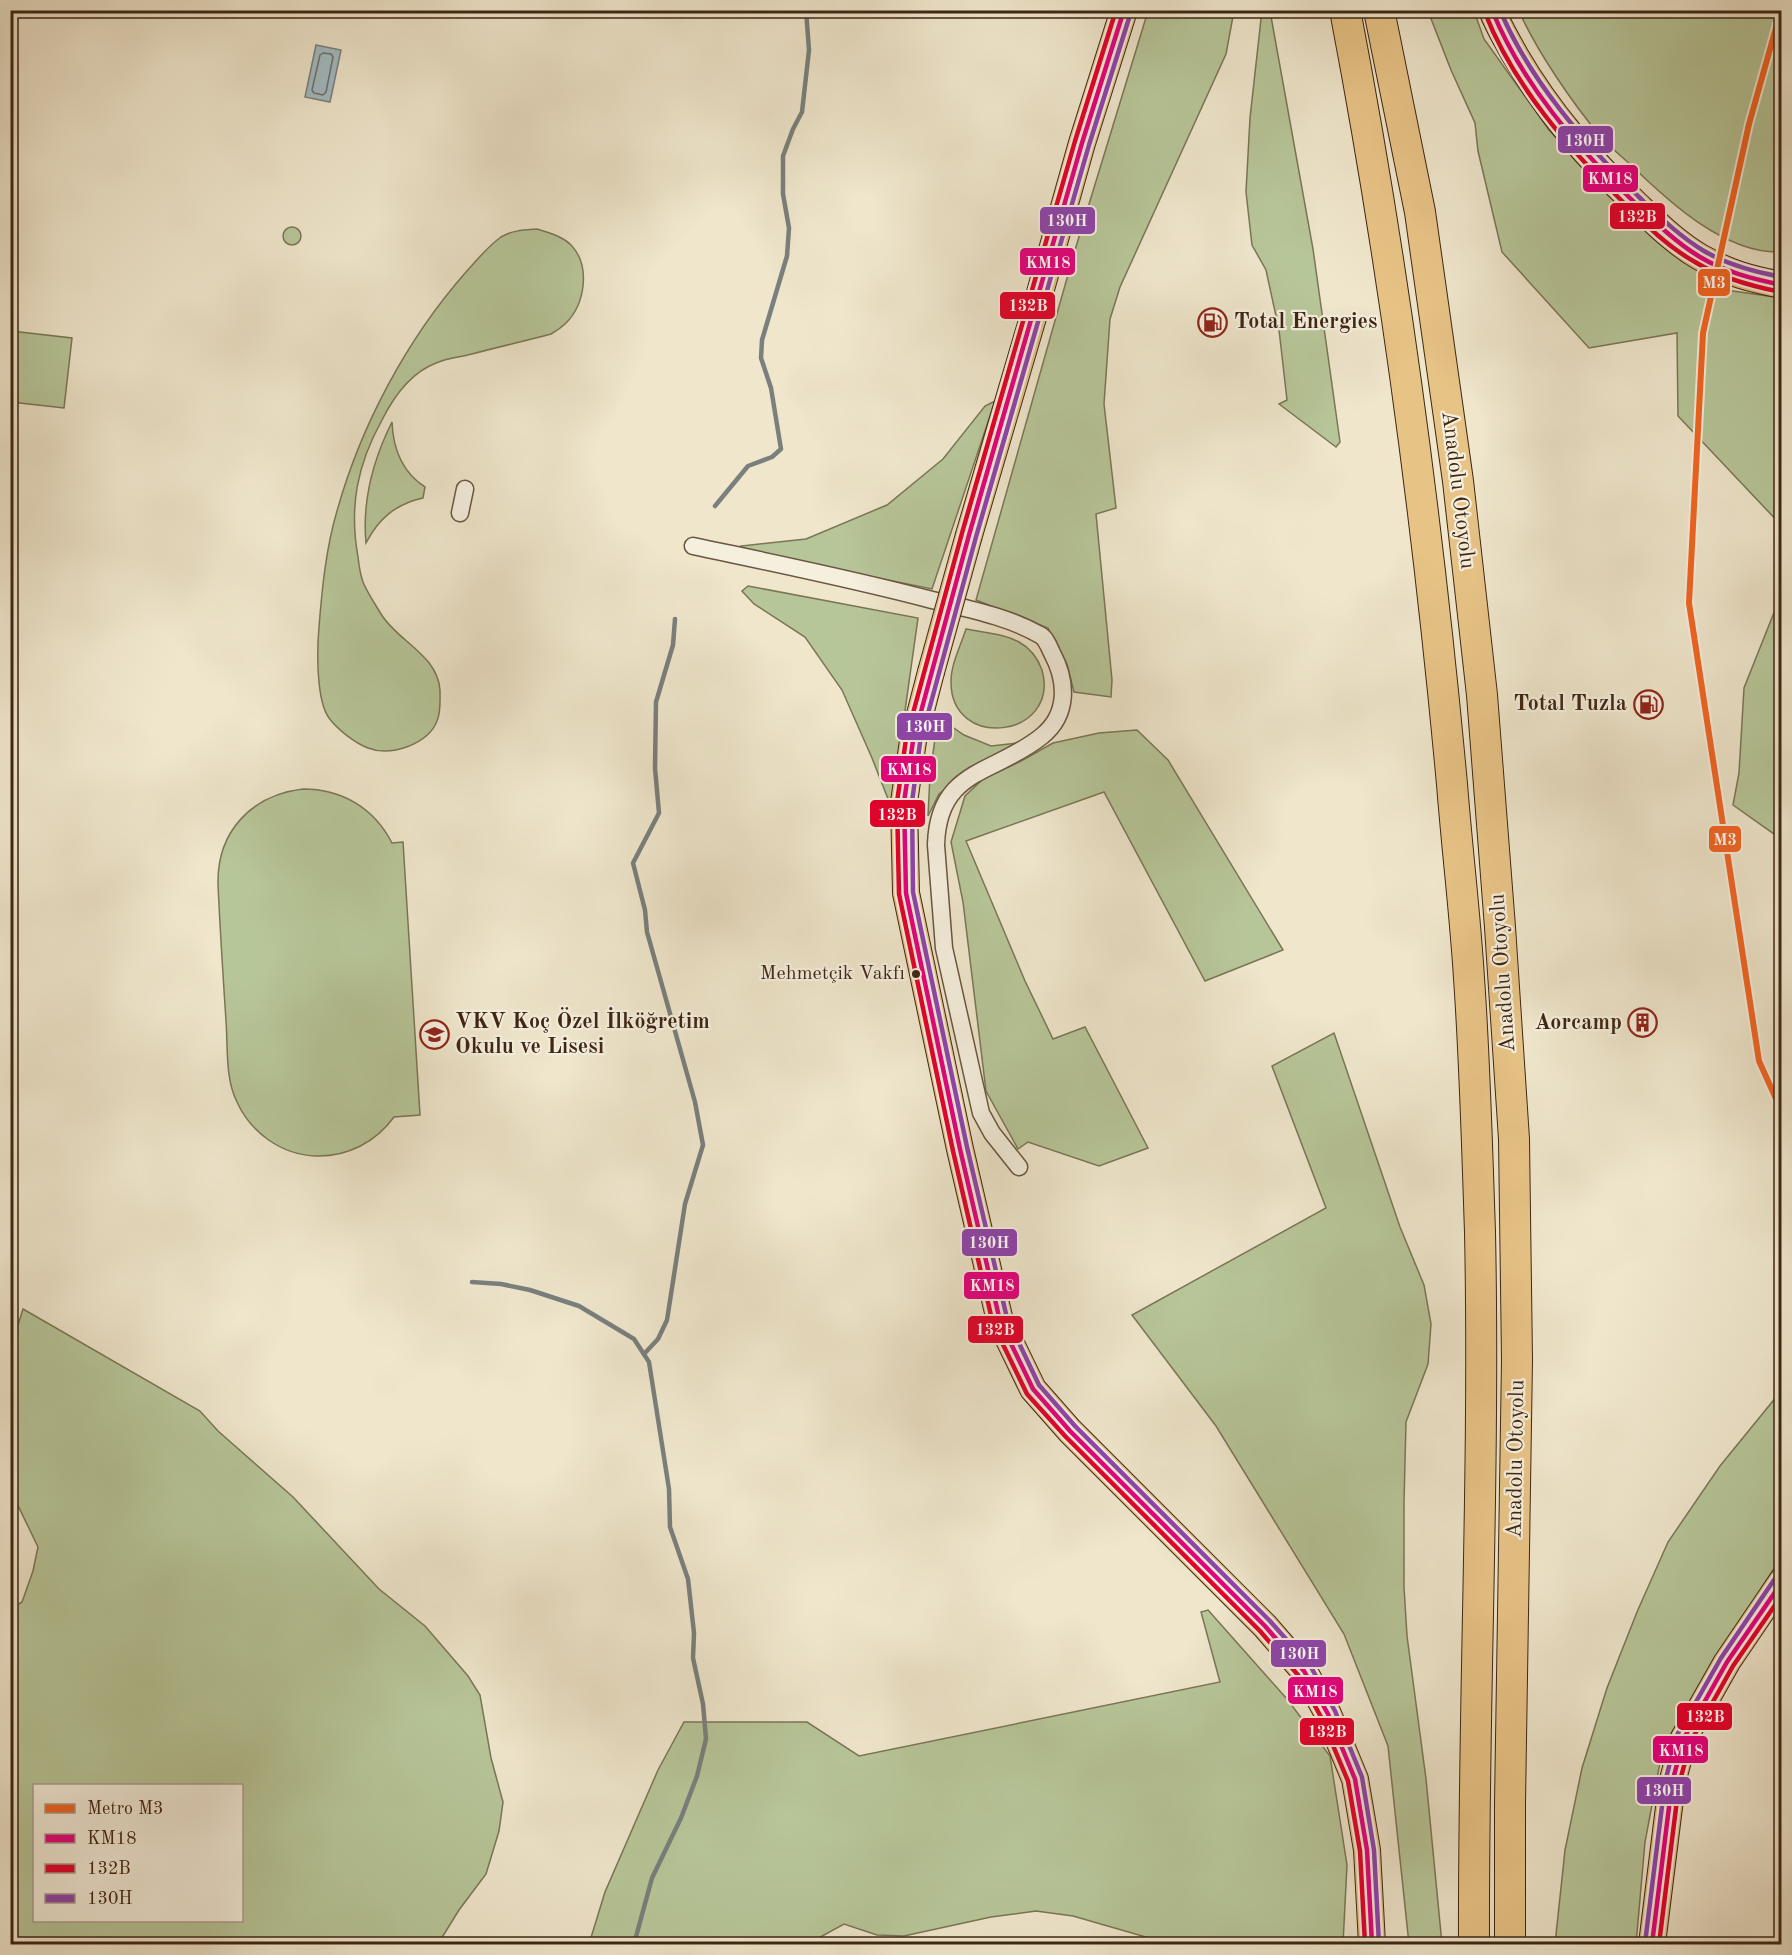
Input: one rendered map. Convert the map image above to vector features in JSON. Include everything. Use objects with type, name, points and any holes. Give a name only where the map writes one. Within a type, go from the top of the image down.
[{"type":"highway","name":"Anadolu Otoyolu","points":[[1345,10],[1368,131],[1396,308],[1436,618],[1469,978],[1478,1174],[1482,1372],[1474,1944]]},
{"type":"highway","name":"Anadolu Otoyolu","points":[[1379,10],[1419,212],[1458,481],[1482,695],[1500,927],[1514,1139],[1518,1360],[1510,1804],[1510,1944]]},
{"type":"main road","points":[[1124,10],[1082,143],[969,535],[913,741],[904,802],[906,893],[1000,1321],[1033,1389],[1070,1431],[1265,1626],[1304,1671],[1328,1714],[1355,1779],[1367,1850],[1372,1944]]},
{"type":"main road","points":[[1492,10],[1496,23],[1530,80],[1572,138],[1647,215],[1699,256],[1739,276],[1782,285]]},
{"type":"main road","points":[[1652,1944],[1672,1783],[1684,1738],[1727,1662],[1782,1581]]},
{"type":"street","points":[[460,513],[465,489]]},
{"type":"street","points":[[693,546],[859,581],[994,616],[1042,636],[1054,657],[1064,685],[1062,700],[1055,719],[1045,734],[1021,751],[979,772],[958,787],[947,798],[936,828],[944,948],[981,1113],[992,1132],[1019,1167]]},
{"type":"green space","points":[[1262,10],[1270,11],[1313,249],[1340,442],[1336,447],[1279,404],[1287,400],[1279,330],[1266,270],[1252,245],[1246,192],[1250,118]]},
{"type":"green space","points":[[1148,11],[1234,11],[1226,54],[1120,287],[1110,319],[1104,404],[1116,508],[1096,514],[1112,680],[1111,697],[1074,692],[1067,664],[1048,628],[976,600],[1075,250]]},
{"type":"green space","points":[[1428,11],[1474,11],[1484,39],[1549,130],[1635,221],[1726,290],[1781,298],[1781,525],[1678,416],[1677,333],[1589,348],[1502,252],[1478,151],[1475,123]]},
{"type":"green space","points":[[1519,11],[1781,11],[1781,252],[1760,250],[1739,244],[1699,223],[1680,209],[1604,141],[1556,76]]},
{"type":"green space","points":[[292,227],[298,230],[301,236],[298,242],[292,245],[286,242],[283,236],[286,230]]},
{"type":"green space","points":[[537,229],[564,239],[571,245],[581,263],[583,285],[578,306],[572,315],[551,334],[445,360],[418,373],[392,402],[366,453],[357,487],[354,521],[362,579],[388,624],[432,667],[440,690],[440,710],[437,721],[426,736],[398,749],[387,751],[368,748],[347,736],[329,718],[322,699],[318,674],[318,637],[325,569],[333,525],[347,479],[388,384],[424,326],[445,298],[483,253],[501,237],[523,230]]},
{"type":"green space","points":[[11,331],[72,338],[64,408],[11,402]]},
{"type":"green space","points":[[995,401],[932,589],[746,551],[741,546],[806,539],[887,505],[943,459],[985,406]]},
{"type":"green space","points":[[392,422],[394,441],[400,459],[410,474],[425,487],[423,498],[389,513],[366,543],[366,511],[370,481],[379,451]]},
{"type":"green space","points":[[748,586],[918,618],[890,804],[842,690],[805,637],[754,604],[742,591]]},
{"type":"green space","points":[[1781,595],[1781,839],[1733,805],[1739,773],[1744,688]]},
{"type":"green space","points":[[966,629],[1013,639],[1027,647],[1038,662],[1042,670],[1044,693],[1036,710],[1021,722],[1003,728],[984,727],[967,719],[955,704],[951,675]]},
{"type":"green space","points":[[938,717],[964,735],[991,746],[1018,743],[971,769],[939,794],[928,816],[930,775]]},
{"type":"green space","points":[[1137,730],[1168,760],[1283,950],[1205,981],[1104,792],[966,841],[1025,981],[1053,1039],[1085,1027],[1148,1148],[1099,1166],[1028,1142],[1018,1149],[986,1091],[963,902],[951,842],[965,796],[983,779],[1053,743],[1099,733]]},
{"type":"green space","points":[[303,789],[344,797],[376,820],[392,843],[403,842],[420,1115],[394,1117],[370,1141],[350,1151],[328,1156],[291,1152],[259,1132],[243,1113],[233,1093],[228,1062],[218,884],[219,865],[231,832],[253,808],[268,799]]},
{"type":"green space","points":[[1334,1033],[1400,1227],[1424,1285],[1431,1324],[1428,1364],[1406,1422],[1404,1587],[1407,1636],[1426,1779],[1442,1944],[1409,1944],[1388,1746],[1344,1634],[1216,1426],[1132,1315],[1326,1208],[1272,1066]]},
{"type":"green space","points":[[23,1309],[200,1411],[218,1431],[293,1497],[379,1589],[425,1626],[468,1676],[480,1695],[491,1758],[503,1802],[499,1831],[486,1874],[459,1910],[438,1944],[11,1944],[11,1609],[22,1602],[33,1571],[38,1547],[11,1491],[11,1363],[14,1338]]},
{"type":"green space","points":[[1781,1391],[1781,1557],[1663,1747],[1645,1842],[1636,1944],[1555,1944],[1565,1850],[1582,1768],[1607,1688],[1637,1612],[1668,1542],[1720,1466]]},
{"type":"green space","points":[[1208,1610],[1287,1699],[1330,1756],[1347,1865],[1343,1944],[1170,1944],[1073,1916],[1036,1911],[991,1917],[904,1936],[877,1935],[844,1924],[813,1941],[812,1944],[589,1944],[605,1892],[658,1770],[684,1722],[807,1722],[859,1756],[1220,1682],[1201,1612]]},
{"type":"water","points":[[316,45],[341,50],[330,102],[305,97]]},
{"type":"waterway","points":[[715,506],[748,466],[772,457],[781,449],[771,388],[761,358],[762,340],[787,256],[789,228],[783,194],[783,156],[802,112],[809,50],[806,10]]},
{"type":"waterway","points":[[644,1354],[658,1339],[667,1320],[685,1204],[703,1145],[695,1102],[647,932],[645,910],[633,863],[659,813],[655,768],[656,702],[673,645],[675,619]]},
{"type":"waterway","points":[[472,1282],[501,1284],[530,1290],[579,1306],[634,1339],[649,1362],[669,1489],[670,1527],[688,1579],[694,1633],[693,1658],[703,1704],[706,1739],[697,1776],[681,1818],[652,1878],[634,1944]]},
{"type":"metro line","name":"M3","points":[[1781,10],[1749,124],[1703,333],[1689,603],[1759,1061],[1782,1112]]},
{"type":"transit line","name":"132B","points":[[1116,10],[1075,141],[962,533],[906,739],[897,802],[899,894],[953,1151],[993,1324],[1027,1394],[1065,1436],[1260,1631],[1298,1675],[1321,1717],[1348,1781],[1360,1851],[1365,1944]]},
{"type":"transit line","name":"KM18","points":[[1124,10],[1082,143],[969,535],[913,741],[904,802],[906,893],[960,1149],[1000,1321],[1033,1389],[1070,1431],[1265,1626],[1304,1671],[1328,1714],[1355,1779],[1367,1850],[1372,1944]]},
{"type":"transit line","name":"KM18","points":[[1492,10],[1519,63],[1553,113],[1592,159],[1649,216],[1682,245],[1719,267],[1782,285]]},
{"type":"transit line","name":"130H","points":[[1500,10],[1527,61],[1560,109],[1638,196],[1686,239],[1704,251],[1742,267],[1782,277]]},
{"type":"transit line","name":"130H","points":[[1131,12],[1089,145],[976,537],[920,743],[912,802],[913,892],[967,1147],[1007,1318],[1039,1385],[1075,1426],[1270,1621],[1311,1667],[1335,1711],[1362,1777],[1374,1850],[1379,1944]]},
{"type":"transit line","name":"132B","points":[[1485,13],[1511,66],[1545,115],[1604,183],[1649,228],[1676,250],[1715,273],[1736,281],[1781,292]]},
{"type":"transit line","name":"130H","points":[[1645,1943],[1665,1782],[1677,1735],[1721,1658],[1776,1577]]},
{"type":"transit line","name":"KM18","points":[[1652,1944],[1672,1783],[1684,1738],[1727,1662],[1782,1582]]},
{"type":"transit line","name":"132B","points":[[1659,1944],[1679,1784],[1691,1741],[1733,1666],[1782,1595]]},
{"type":"place","name":"Total Energies","points":[[1213,322]]},
{"type":"place","name":"Total Tuzla","points":[[1648,704]]},
{"type":"place","name":"Mehmetçik Vakfı","points":[[916,974]]},
{"type":"place","name":"Aorcamp","points":[[1643,1023]]},
{"type":"place","name":"VKV Koç Özel İlköğretim Okulu ve Lisesi","points":[[434,1035]]}]
